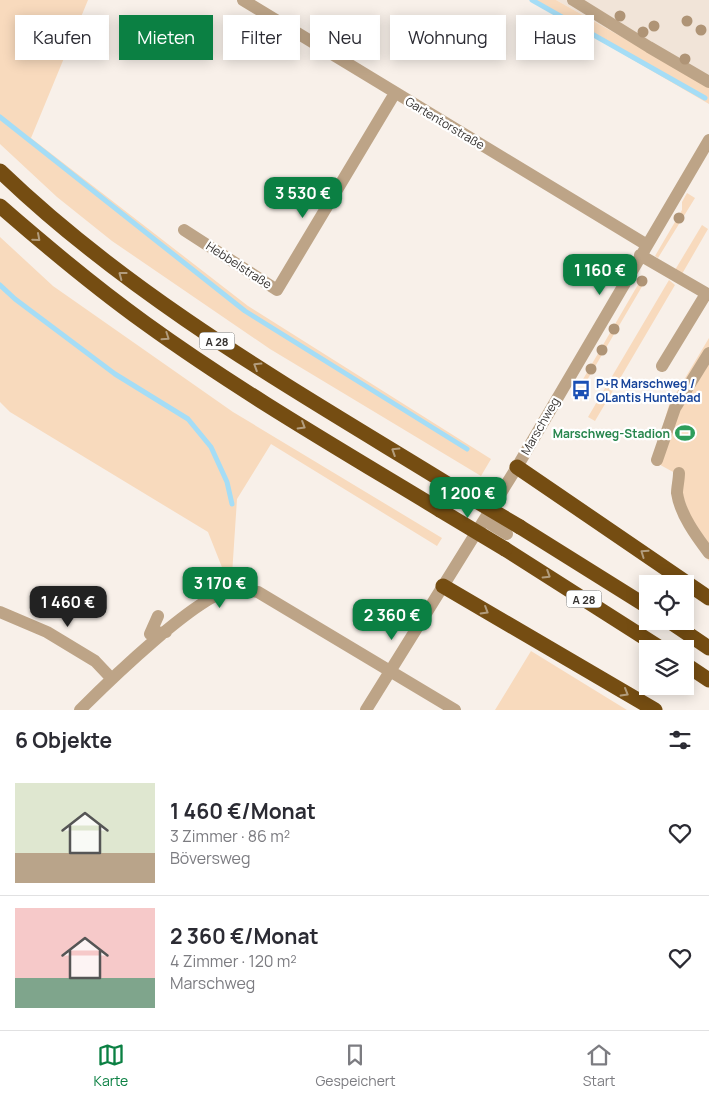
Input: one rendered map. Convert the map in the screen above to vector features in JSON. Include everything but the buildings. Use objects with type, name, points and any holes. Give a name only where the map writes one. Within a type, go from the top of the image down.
[{"type":"highway","name":"A 28","points":[[0,171],[66,230],[160,303],[270,374],[639,601]]},
{"type":"highway","name":"A 28","points":[[0,206],[51,250],[146,324],[272,408],[648,640]]},
{"type":"highway","points":[[517,466],[709,598]]},
{"type":"highway","points":[[443,586],[655,710]]},
{"type":"highway","points":[[682,630],[709,648]]},
{"type":"highway","points":[[694,670],[709,680]]},
{"type":"street","name":"Gartentorstraße","points":[[243,0],[644,250],[708,294]]},
{"type":"street","points":[[573,0],[649,48],[709,82]]},
{"type":"street","name":"Hebbelstraße","points":[[184,230],[277,290],[395,93]]},
{"type":"street","name":"Marschweg","points":[[366,710],[517,466],[709,140]]},
{"type":"street","points":[[662,366],[708,294]]},
{"type":"street","points":[[657,460],[675,408],[709,353]]},
{"type":"street","points":[[679,474],[677,493],[683,510],[709,553]]},
{"type":"street","points":[[484,520],[507,534]]},
{"type":"street","points":[[80,710],[112,679],[207,599],[231,590],[258,592],[455,710]]},
{"type":"street","points":[[0,612],[47,632],[95,661],[112,679]]},
{"type":"street","points":[[158,616],[150,634],[166,632]]},
{"type":"shaded area","points":[[0,0],[88,0],[82,15],[15,15],[15,60],[63,60],[31,138],[248,306],[491,459],[481,476],[270,349],[112,241],[57,197],[0,144]]},
{"type":"shaded area","points":[[530,0],[556,0],[583,15],[556,15]]},
{"type":"shaded area","points":[[556,0],[709,0],[709,86],[594,21],[594,15],[583,15]]},
{"type":"shaded area","points":[[594,21],[709,86],[709,104],[594,37]]},
{"type":"shaded area","points":[[687,193],[695,198],[658,258],[655,256],[682,210],[682,202]]},
{"type":"shaded area","points":[[702,225],[708,229],[682,274],[675,270]]},
{"type":"shaded area","points":[[0,237],[53,286],[233,412],[442,538],[437,546],[271,444],[237,499],[231,590],[208,532],[10,412],[0,402]]},
{"type":"shaded area","points":[[643,276],[647,278],[586,382],[582,381]]},
{"type":"shaded area","points":[[669,280],[675,285],[595,421],[588,417]]},
{"type":"shaded area","name":"Marschweg-Stadion","points":[[709,338],[709,561],[703,554],[675,473],[653,461],[669,405]]},
{"type":"shaded area","points":[[531,651],[627,710],[495,710]]},
{"type":"waterway","points":[[532,0],[705,98]]},
{"type":"waterway","points":[[0,117],[245,311],[467,449]]},
{"type":"waterway","points":[[0,285],[15,299],[115,374],[188,419],[211,447],[227,482],[232,504]]},
{"type":"place","name":"P+R Marschweg / OLantis Huntebad","points":[[581,390]]},
{"type":"place","name":"Marschweg-Stadion","points":[[685,433]]}]
